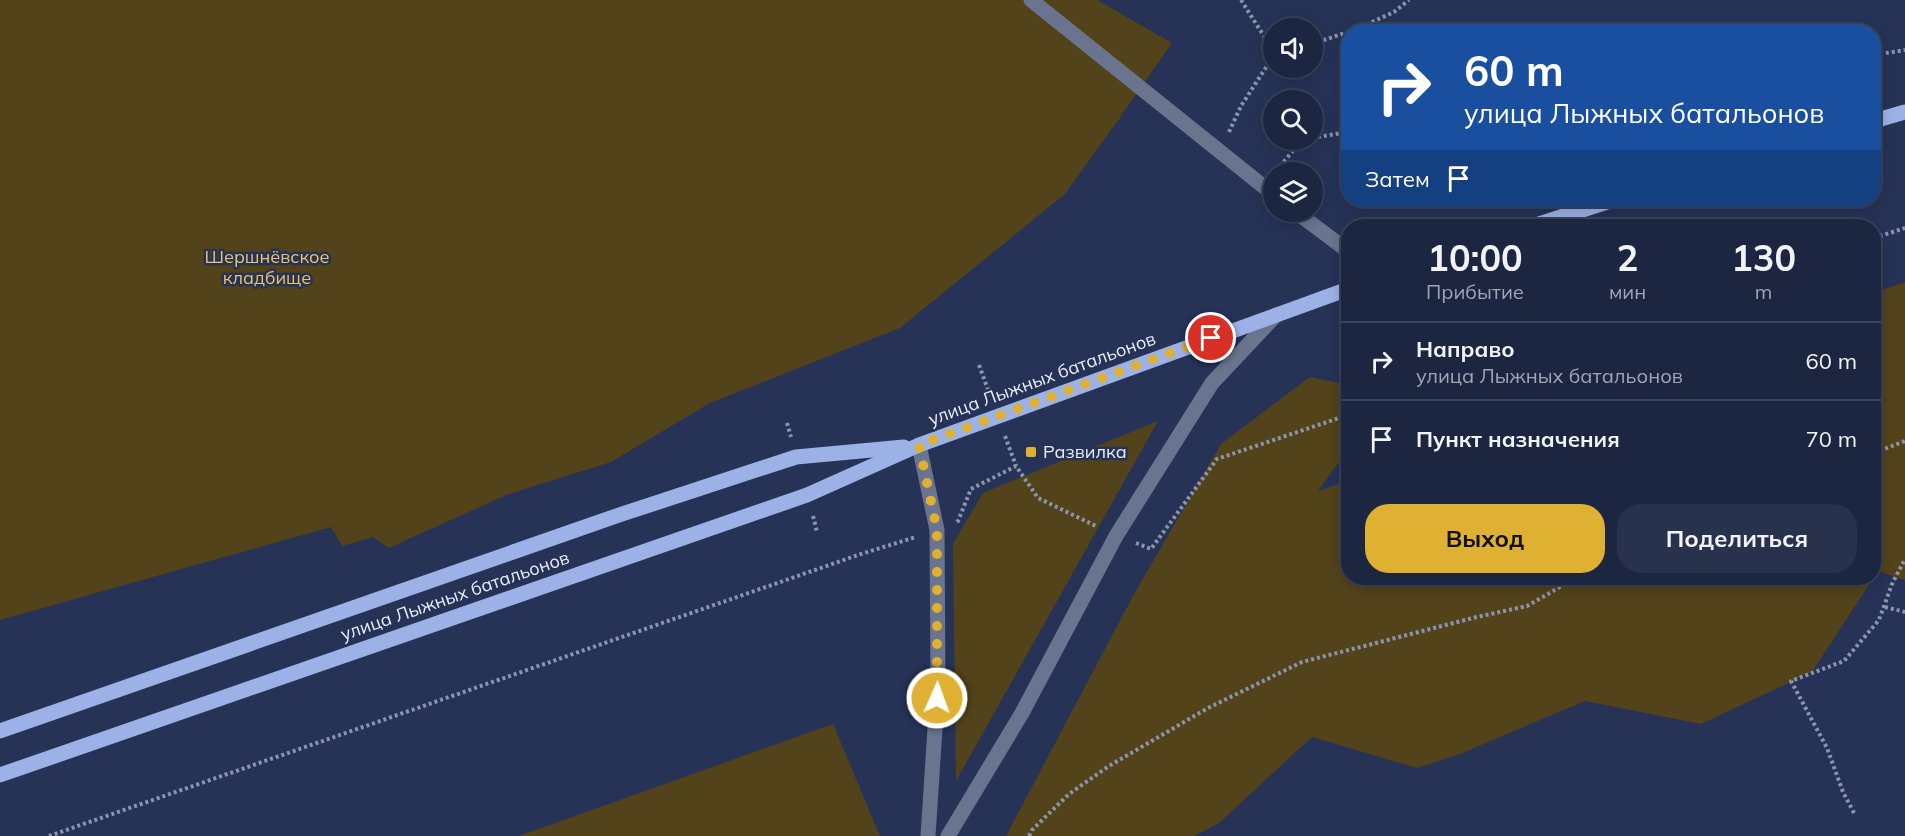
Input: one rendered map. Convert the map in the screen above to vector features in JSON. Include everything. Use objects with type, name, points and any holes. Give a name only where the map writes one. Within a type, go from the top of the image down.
[{"type":"main road","points":[[1881,119],[1905,112]]},
{"type":"main road","points":[[1555,219],[1591,207]]},
{"type":"main road","name":"улица Лыжных батальонов","points":[[0,775],[807,495],[919,445],[1341,292]]},
{"type":"main road","name":"улица Лыжных батальонов","points":[[0,731],[622,514],[796,457],[919,445]]},
{"type":"street","points":[[1032,0],[1263,186]]},
{"type":"street","points":[[1309,222],[1341,246]]},
{"type":"street","points":[[948,836],[1022,713],[1116,536],[1212,383],[1276,315]]},
{"type":"street","points":[[919,445],[937,530],[938,682],[928,836]]},
{"type":"path","points":[[1241,0],[1263,36]]},
{"type":"path","points":[[1367,24],[1395,12],[1409,0]]},
{"type":"path","points":[[1323,40],[1341,35]]},
{"type":"path","points":[[1881,54],[1905,50]]},
{"type":"path","points":[[1220,152],[1241,106],[1263,71]]},
{"type":"path","points":[[1323,136],[1341,133]]},
{"type":"path","points":[[1283,162],[1294,150]]},
{"type":"path","points":[[1881,236],[1905,228]]},
{"type":"path","points":[[49,836],[861,554],[937,530],[958,521],[971,489],[1016,466],[1038,498],[1116,536],[1151,549],[1217,459],[1341,417]]},
{"type":"path","points":[[1881,450],[1905,441]]},
{"type":"path","points":[[1854,813],[1843,792],[1827,748],[1791,681],[1844,661],[1879,620],[1892,584],[1905,559]]},
{"type":"path","points":[[1029,836],[1032,830],[1069,794],[1109,766],[1208,708],[1302,662],[1527,606],[1563,585]]},
{"type":"path","points":[[1885,607],[1905,612]]},
{"type":"green space","name":"Шершнёвское кладбище","points":[[0,0],[1097,0],[1172,43],[1065,194],[900,328],[710,403],[611,462],[506,495],[389,548],[373,537],[342,546],[331,527],[0,620]]},
{"type":"green space","points":[[1905,282],[1905,580],[1881,572],[1881,291]]},
{"type":"green space","points":[[1310,377],[1341,384],[1341,460],[1318,491],[1341,483],[1341,585],[1868,585],[1812,672],[1701,724],[1585,701],[1460,754],[1417,768],[1312,737],[1219,823],[1194,836],[1006,836],[1133,596],[1221,444]]},
{"type":"green space","points":[[1158,421],[956,781],[953,544],[983,493]]},
{"type":"green space","points":[[833,724],[880,836],[519,836]]},
{"type":"place","name":"Развилка","points":[[1031,452]]},
{"type":"route","points":[[937,698],[937,530],[919,445],[1211,338]]}]
